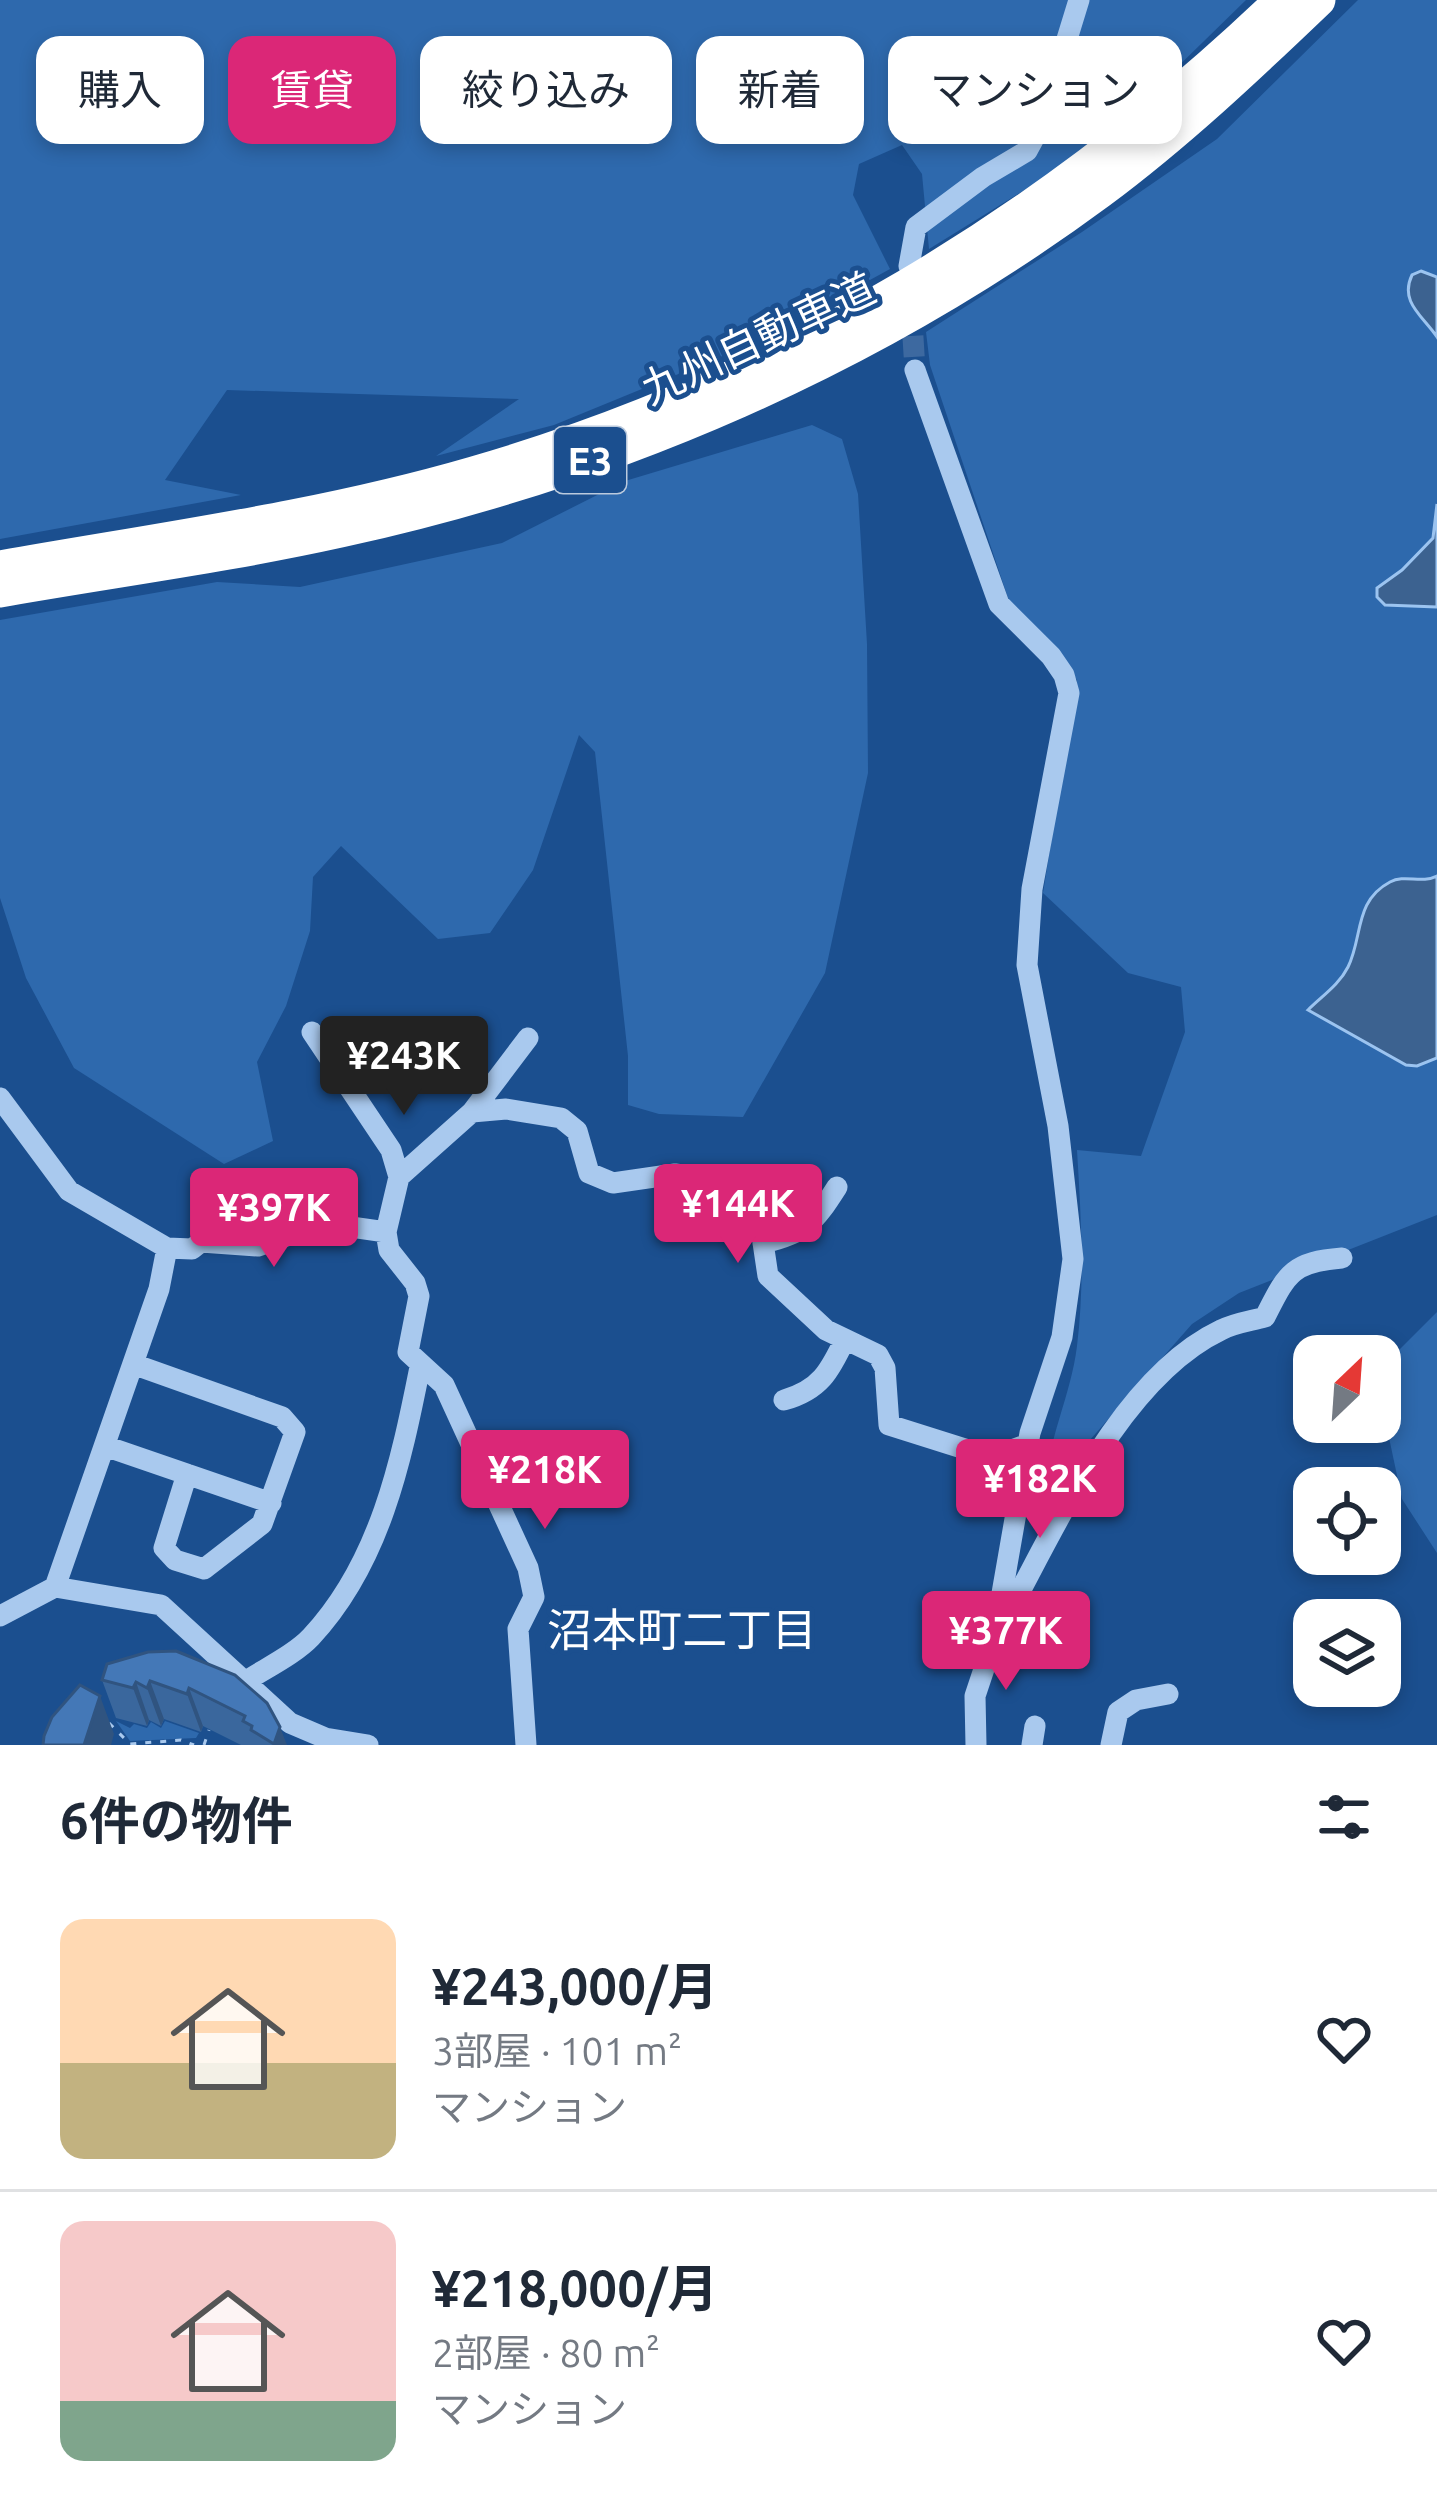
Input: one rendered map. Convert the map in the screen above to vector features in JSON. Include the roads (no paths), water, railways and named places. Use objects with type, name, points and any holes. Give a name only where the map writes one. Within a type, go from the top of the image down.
[{"type":"highway","name":"九州自動車道","points":[[1094,180],[1281,0]]},
{"type":"highway","name":"九州自動車道","points":[[10,577],[343,531],[476,496],[661,435],[756,397],[914,315],[1250,67],[1318,0]]},
{"type":"street","points":[[909,266],[916,227],[1027,151],[1040,128],[1079,0]]},
{"type":"street","points":[[915,370],[999,604],[1051,656],[1064,674],[1069,693],[1032,889],[1027,964],[1058,1126],[1073,1259],[1062,1336],[1028,1444],[994,1639],[975,1696],[976,1745]]},
{"type":"street","points":[[312,1032],[391,1150],[399,1178],[386,1232],[388,1250],[415,1283],[419,1296],[408,1352],[444,1384],[528,1568],[534,1597],[518,1629],[526,1745]]},
{"type":"street","points":[[399,1178],[472,1112],[528,1038]]},
{"type":"street","points":[[0,1099],[69,1191],[166,1248],[192,1250],[201,1242],[258,1246],[323,1223],[386,1232]]},
{"type":"street","points":[[472,1112],[506,1109],[561,1118],[577,1131],[589,1173],[598,1179],[613,1183],[675,1174],[705,1178],[737,1203],[764,1243],[768,1276],[826,1330],[878,1355],[886,1368],[889,1425],[998,1455],[1028,1444]]},
{"type":"street","points":[[764,1243],[795,1236],[815,1219],[837,1187]]},
{"type":"street","points":[[55,1586],[159,1289],[166,1248]]},
{"type":"street","points":[[994,1639],[1106,1434],[1178,1360],[1221,1330],[1265,1317],[1287,1274],[1308,1260],[1342,1258]]},
{"type":"street","points":[[784,1400],[803,1395],[826,1378],[845,1339]]},
{"type":"street","points":[[134,1364],[282,1418],[295,1432],[262,1524],[204,1569],[175,1560],[164,1548],[187,1474]]},
{"type":"street","points":[[243,1683],[309,1639],[346,1590],[382,1520],[404,1446],[420,1366]]},
{"type":"street","points":[[105,1446],[271,1503]]},
{"type":"street","points":[[0,1616],[55,1586],[161,1605],[191,1630],[207,1660],[290,1723],[325,1742],[368,1745]]},
{"type":"street","points":[[1111,1745],[1118,1712],[1136,1700],[1168,1694]]},
{"type":"tunnel","points":[[911,305],[915,370]]},
{"type":"district","name":"沼本町二丁目","points":[[682,1629]]}]
